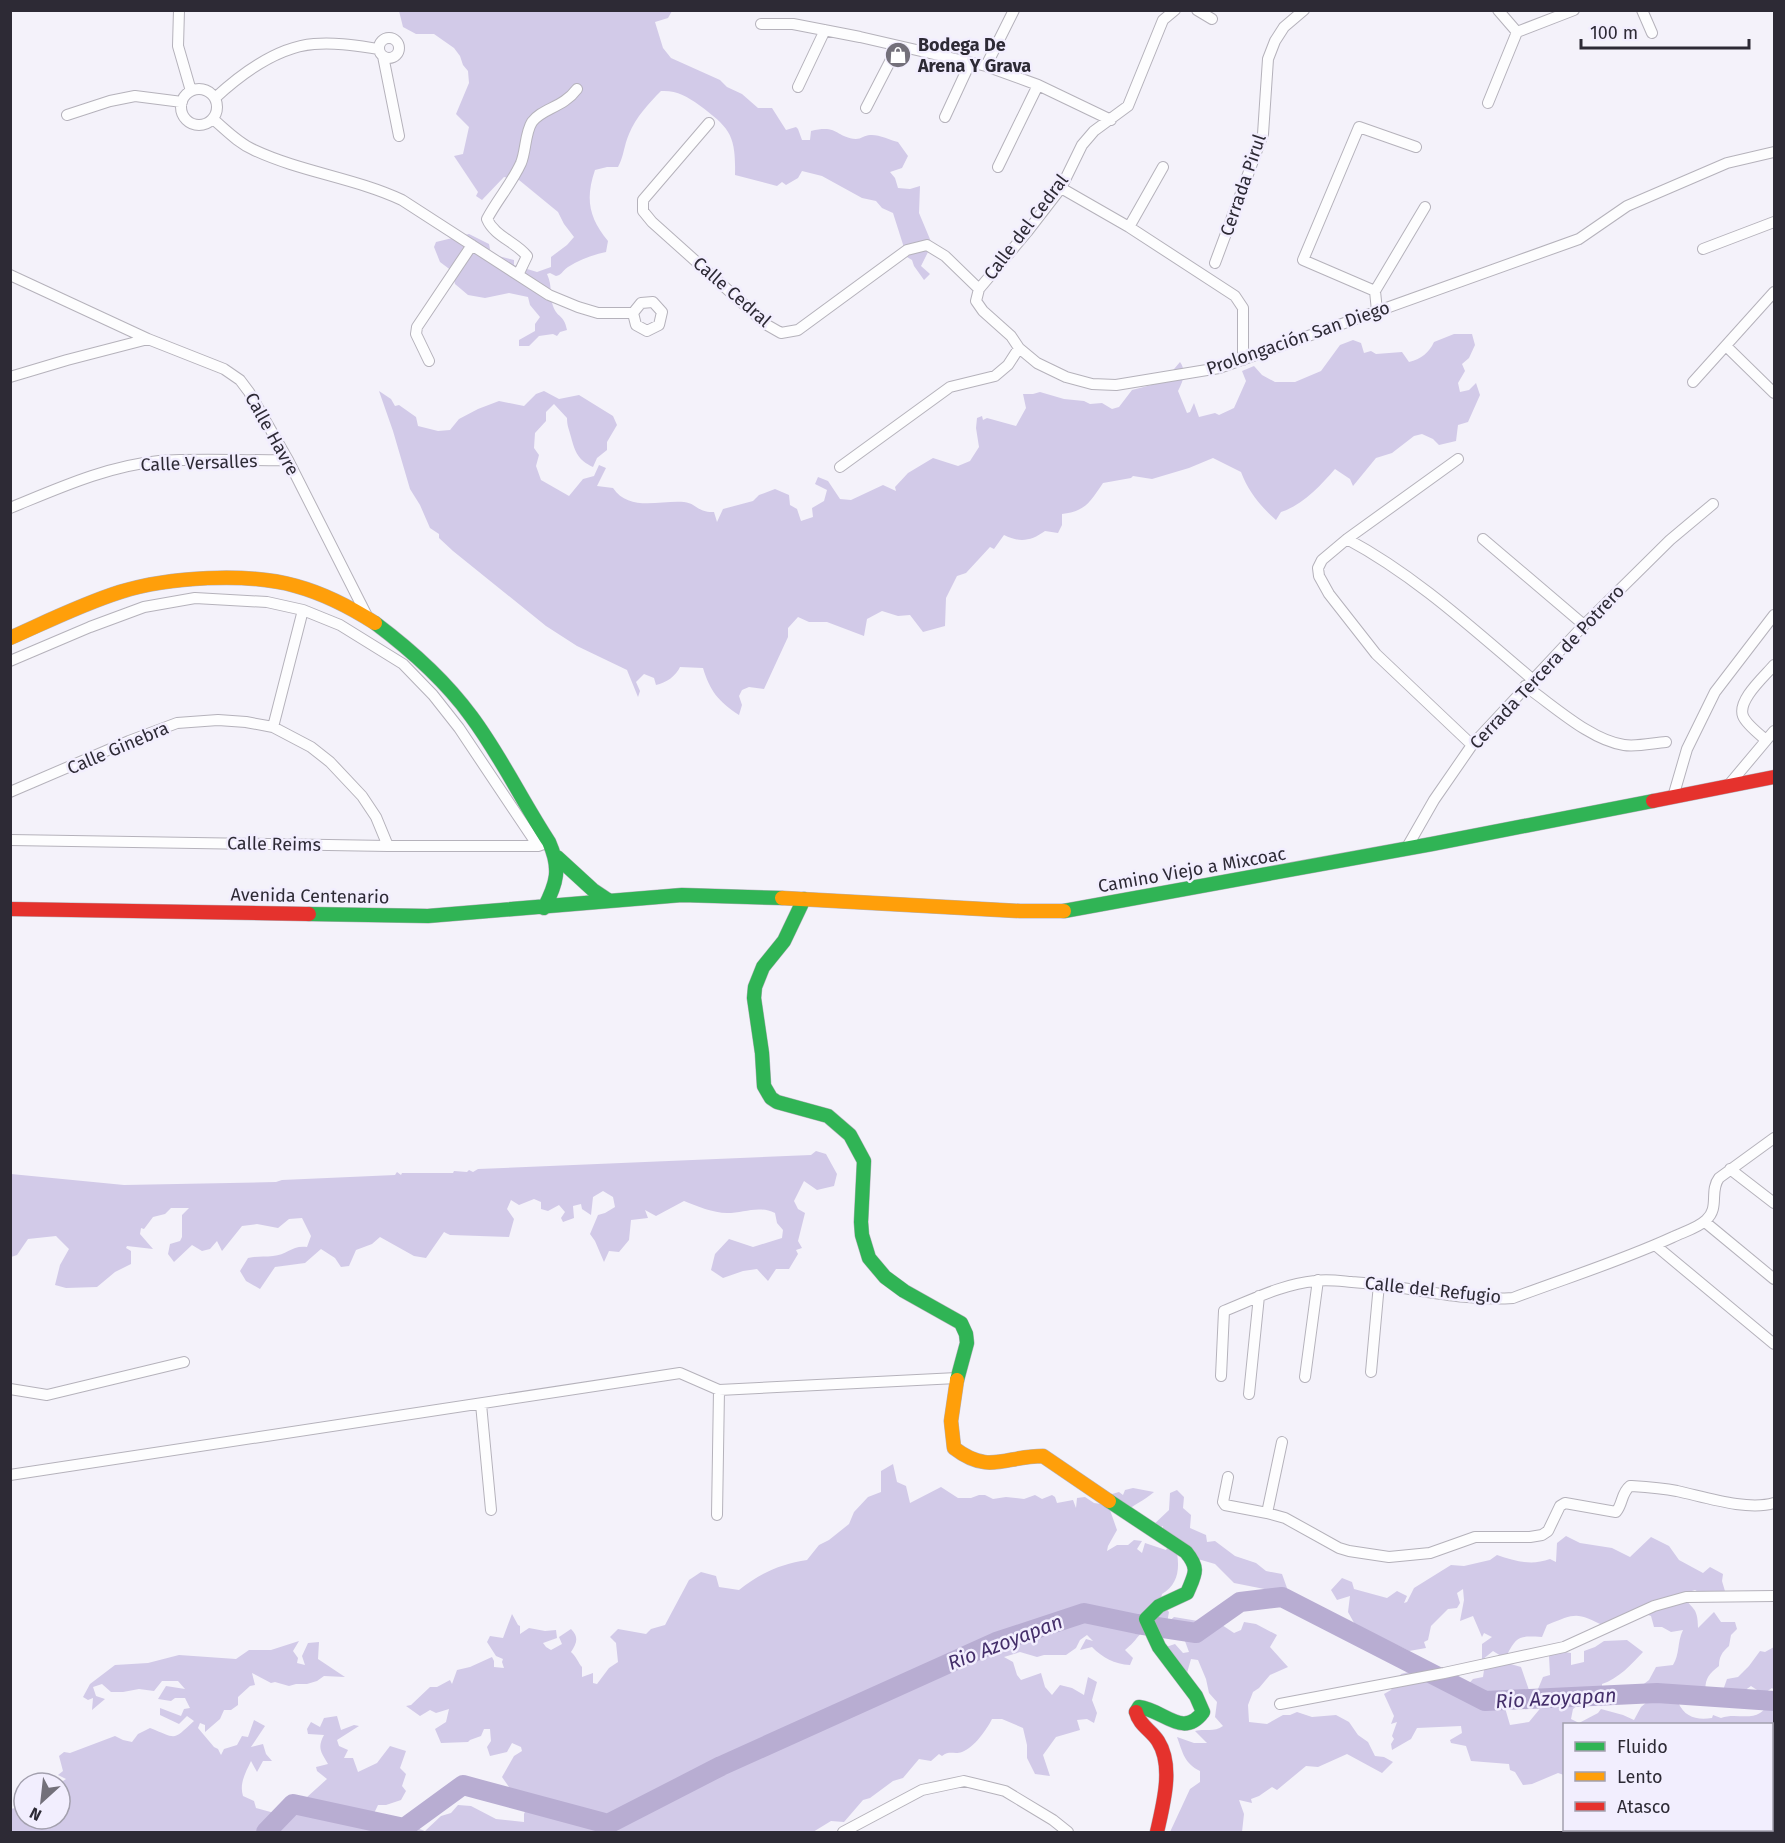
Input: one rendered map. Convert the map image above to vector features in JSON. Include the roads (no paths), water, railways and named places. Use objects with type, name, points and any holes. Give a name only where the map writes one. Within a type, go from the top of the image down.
[{"type":"main road","points":[[10,638],[99,600],[135,588],[169,581],[204,578],[268,580],[298,587],[328,598],[368,618],[421,658],[460,701],[544,844],[593,890],[608,900]]},
{"type":"main road","name":"Camino Viejo a Mixcoac","points":[[608,900],[682,895],[1020,911],[1070,911],[1406,849],[1774,777]]},
{"type":"main road","points":[[544,908],[555,889],[558,877],[557,857]]},
{"type":"main road","points":[[804,899],[784,941],[763,967],[755,987],[754,998],[764,1086],[771,1098],[777,1102],[828,1116],[850,1135],[864,1161],[862,1235],[869,1258],[885,1277],[904,1291],[945,1312],[965,1327],[967,1336],[952,1409],[951,1433],[954,1448],[968,1459],[984,1463],[1043,1456],[1186,1552],[1195,1563],[1196,1572],[1187,1593],[1159,1605],[1150,1611],[1146,1619],[1150,1634],[1164,1656],[1197,1696],[1203,1712],[1194,1722],[1187,1724],[1173,1722],[1147,1706],[1139,1707],[1136,1711],[1136,1717],[1140,1722],[1157,1737],[1165,1757],[1162,1812],[1157,1833]]},
{"type":"main road","name":"Avenida Centenario","points":[[10,909],[428,916],[544,908],[608,900]]},
{"type":"street","points":[[179,10],[178,46],[191,91]]},
{"type":"street","points":[[986,66],[1014,10]]},
{"type":"street","name":"Calle del Cedral","points":[[983,311],[976,301],[979,289],[1061,188],[1082,144],[1094,131],[1128,106],[1163,20],[1175,10]]},
{"type":"street","points":[[1197,10],[1212,19]]},
{"type":"street","name":"Cerrada Pirul","points":[[1215,263],[1263,134],[1268,59],[1284,27],[1304,10]]},
{"type":"street","points":[[1498,10],[1517,32]]},
{"type":"street","points":[[1488,104],[1517,32],[1575,10]]},
{"type":"street","points":[[1642,10],[1652,33]]},
{"type":"street","points":[[761,24],[793,24],[986,66],[1038,85],[1111,120]]},
{"type":"street","points":[[798,87],[825,30]]},
{"type":"street","points":[[215,98],[243,73],[298,47],[315,44],[346,45],[381,53],[399,136]]},
{"type":"street","points":[[866,108],[898,46]]},
{"type":"street","points":[[945,117],[970,63]]},
{"type":"street","points":[[998,167],[1038,85]]},
{"type":"street","points":[[200,89],[215,98],[218,107],[213,119],[202,125],[190,123],[182,114],[182,102],[191,91],[200,89]]},
{"type":"street","points":[[518,275],[527,256],[490,227],[487,219],[520,166],[533,122],[543,113],[562,104],[577,89]]},
{"type":"street","points":[[67,115],[110,101],[135,96],[182,102]]},
{"type":"street","points":[[213,119],[232,136],[252,149],[379,189],[402,200],[549,296],[598,312],[633,313]]},
{"type":"street","name":"Calle Cedral","points":[[709,123],[643,200],[643,211],[652,222],[767,325],[781,333],[798,330],[907,250],[917,246],[927,245],[945,256],[979,289]]},
{"type":"street","points":[[1375,291],[1303,260],[1359,127],[1416,147]]},
{"type":"street","name":"Prolongación San Diego","points":[[983,311],[1011,336],[1018,348],[1037,363],[1066,377],[1092,384],[1116,385],[1208,370],[1243,360],[1579,239],[1627,206],[1727,163],[1774,152]]},
{"type":"street","points":[[1129,227],[1163,167]]},
{"type":"street","points":[[1061,188],[1129,227],[1235,296],[1243,308],[1243,360]]},
{"type":"street","points":[[1377,311],[1375,291],[1425,207]]},
{"type":"street","points":[[1703,249],[1774,222]]},
{"type":"street","points":[[429,361],[416,334],[417,327],[472,245]]},
{"type":"street","name":"Calle Havre","points":[[10,275],[148,339],[224,369],[240,380],[288,460],[368,618]]},
{"type":"street","points":[[1693,382],[1774,292]]},
{"type":"street","points":[[10,377],[148,339]]},
{"type":"street","points":[[1726,346],[1774,393]]},
{"type":"street","points":[[840,466],[950,387],[995,376],[1008,365],[1018,348]]},
{"type":"street","points":[[1458,459],[1347,539],[1322,560],[1318,568],[1318,576],[1376,654],[1472,744]]},
{"type":"street","name":"Calle Versalles","points":[[10,508],[82,479],[125,467],[160,461],[288,460]]},
{"type":"street","name":"Cerrada Tercera de Potrero","points":[[1406,849],[1425,814],[1472,744],[1584,625],[1670,540],[1713,504]]},
{"type":"street","points":[[1347,539],[1424,588],[1528,682],[1586,729],[1612,742],[1627,746],[1666,742]]},
{"type":"street","points":[[1483,539],[1584,625]]},
{"type":"street","points":[[10,661],[144,607],[195,598],[267,602],[303,610],[340,626],[403,664],[433,695],[459,728],[544,844]]},
{"type":"street","points":[[273,727],[303,610]]},
{"type":"street","points":[[1674,797],[1687,749],[1715,692],[1774,615]]},
{"type":"street","points":[[1766,740],[1743,718],[1742,708],[1745,699],[1774,665]]},
{"type":"street","name":"Calle Ginebra","points":[[10,792],[177,723],[218,720],[273,727],[311,747],[345,776],[376,817],[388,846]]},
{"type":"street","points":[[1727,787],[1774,732]]},
{"type":"street","name":"Calle Reims","points":[[10,840],[388,846],[544,844]]},
{"type":"street","points":[[1774,1138],[1730,1169],[1716,1182],[1715,1206],[1711,1215],[1704,1222],[1774,1279]]},
{"type":"street","points":[[1730,1169],[1774,1203]]},
{"type":"street","name":"Calle del Refugio","points":[[1221,1376],[1224,1311],[1289,1285],[1318,1280],[1379,1284],[1473,1298],[1512,1298],[1655,1245],[1704,1222]]},
{"type":"street","points":[[1655,1245],[1774,1344]]},
{"type":"street","points":[[1305,1377],[1318,1280]]},
{"type":"street","points":[[1371,1372],[1379,1284]]},
{"type":"street","points":[[1249,1394],[1259,1296]]},
{"type":"street","points":[[10,1389],[47,1395],[184,1362]]},
{"type":"street","points":[[10,1475],[680,1373],[718,1390],[957,1378]]},
{"type":"street","points":[[717,1515],[718,1390]]},
{"type":"street","points":[[481,1404],[491,1510]]},
{"type":"street","points":[[1268,1513],[1281,1442]]},
{"type":"street","points":[[1228,1477],[1223,1502],[1226,1505],[1285,1518],[1339,1548],[1389,1557],[1430,1553],[1475,1537],[1542,1535],[1548,1532],[1560,1506],[1565,1503],[1616,1512],[1620,1507],[1625,1490],[1630,1486],[1758,1506],[1774,1503]]},
{"type":"street","points":[[1280,1704],[1425,1677],[1564,1647],[1654,1606],[1686,1597],[1774,1596]]},
{"type":"street","points":[[843,1833],[922,1790],[964,1781],[1005,1791],[1053,1820],[1068,1833]]},
{"type":"waterway","name":"Rio Azoyapan","points":[[266,1832],[293,1804],[404,1828],[463,1785],[608,1824],[721,1766],[996,1642],[1084,1613],[1196,1633],[1240,1602],[1282,1597],[1485,1701],[1657,1693],[1774,1701]]},
{"type":"place","name":"Bodega De Arena Y Grava","points":[[898,55]]}]
